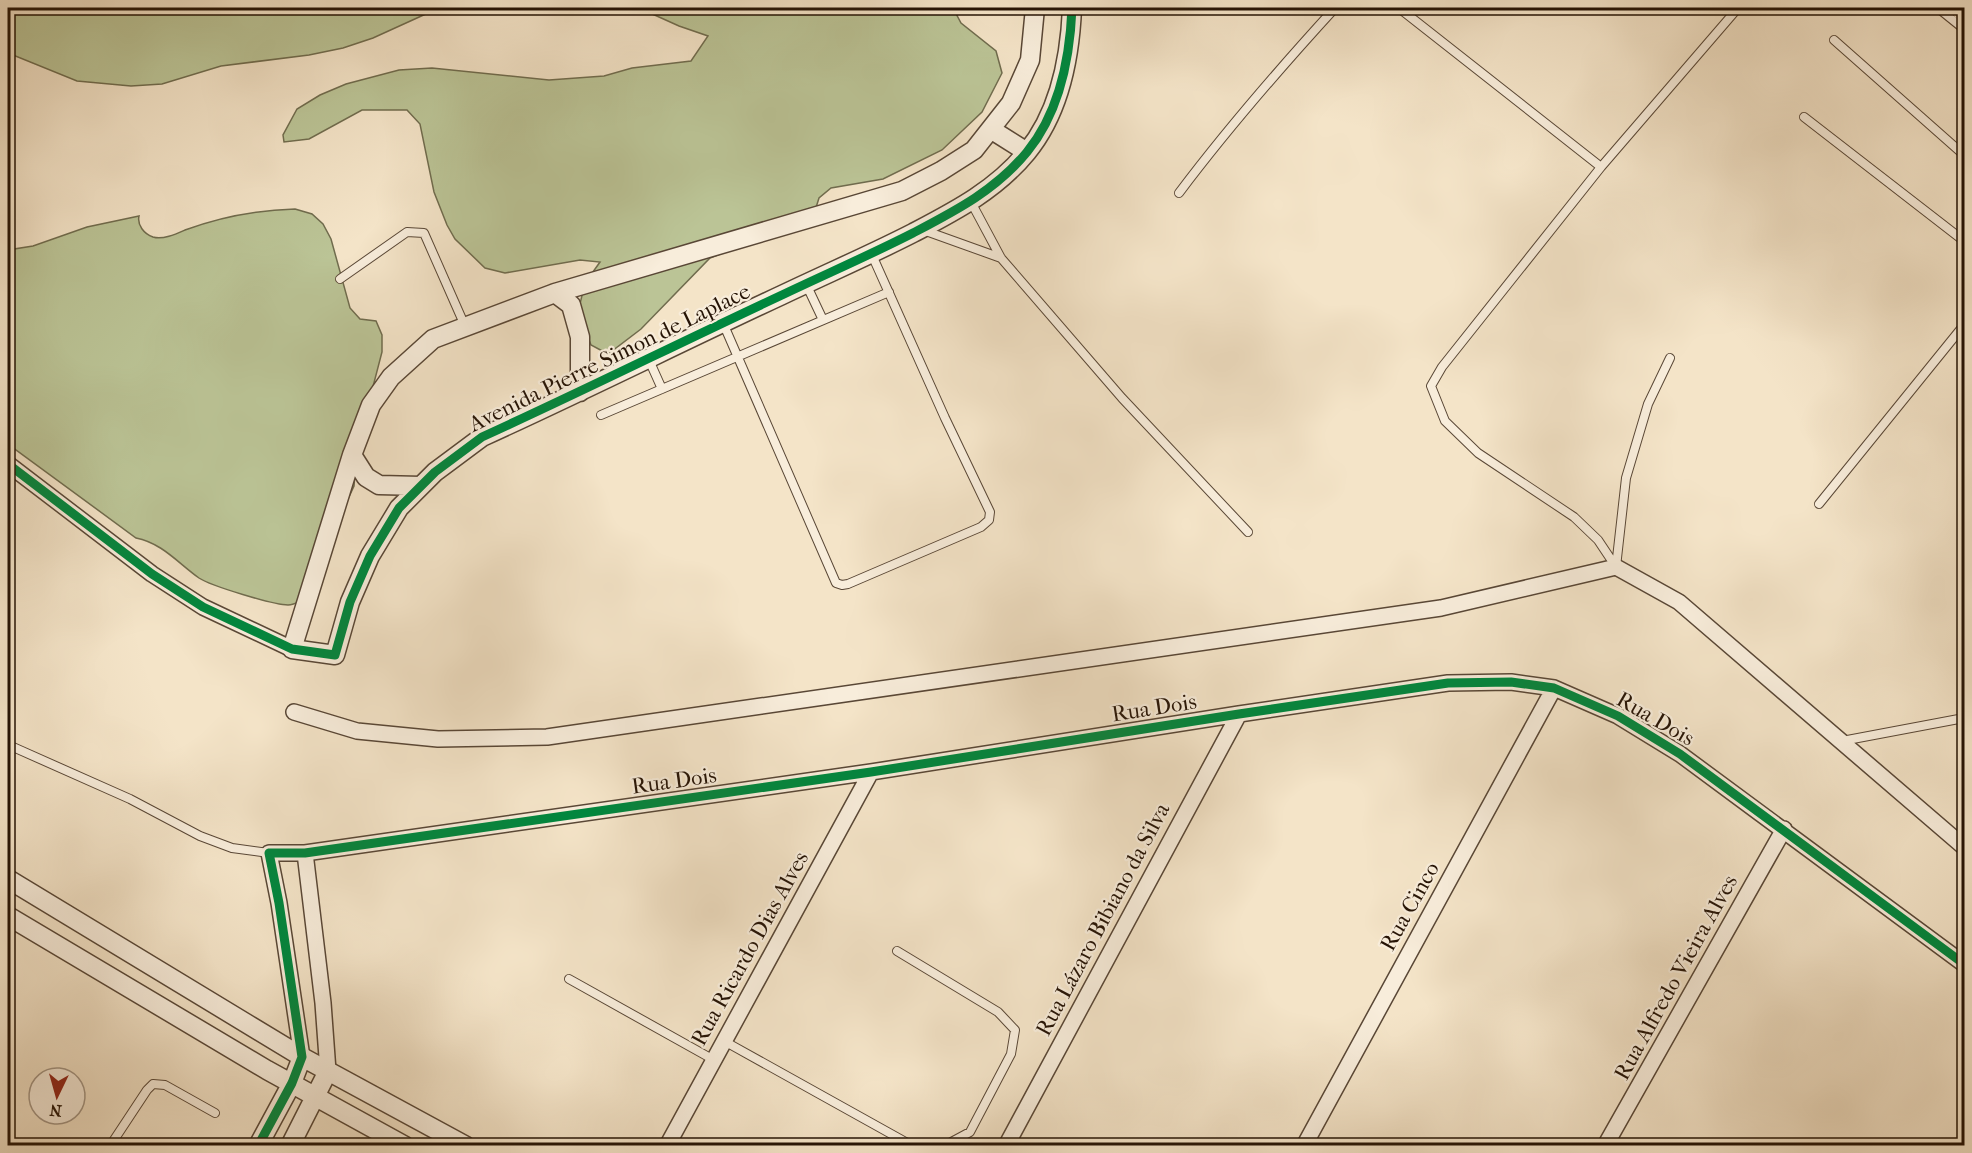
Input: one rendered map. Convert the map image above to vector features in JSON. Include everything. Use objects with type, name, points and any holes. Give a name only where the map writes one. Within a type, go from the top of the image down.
[{"type":"street","points":[[292,649],[352,455],[371,405],[391,377],[433,339],[555,292],[902,191],[941,171],[974,150],[1011,104],[1030,60],[1035,8]]},
{"type":"street","name":"Avenida Pierre Simon de Laplace","points":[[8,464],[152,574],[203,607],[292,649],[335,655],[350,602],[370,556],[399,508],[435,472],[482,437],[872,254],[971,202],[992,188],[1027,152],[1049,118],[1062,78],[1071,38],[1072,8]]},
{"type":"street","points":[[992,129],[1027,152]]},
{"type":"street","points":[[555,292],[571,305],[580,337],[580,392]]},
{"type":"street","points":[[352,455],[366,477],[379,484],[421,486]]},
{"type":"street","points":[[294,712],[357,731],[438,739],[547,737],[1441,608],[1616,567],[1679,602],[1965,847]]},
{"type":"street","name":"Rua Dois","points":[[269,854],[305,853],[872,772],[1448,683],[1511,682],[1554,688],[1618,716],[1680,754],[1965,964]]},
{"type":"street","name":"Rua Cinco","points":[[1304,1146],[1554,688]]},
{"type":"street","name":"Rua Lázaro Bibiano da Silva","points":[[1006,1146],[1239,714]]},
{"type":"street","name":"Rua Ricardo Dias Alves","points":[[667,1146],[872,772]]},
{"type":"street","name":"Rua Alfredo Vieira Alves","points":[[1605,1146],[1784,830]]},
{"type":"street","points":[[290,1146],[328,1071],[323,1003],[305,853]]},
{"type":"street","points":[[258,1146],[292,1083],[302,1057],[279,903],[269,854]]},
{"type":"street","points":[[8,879],[302,1057],[466,1146]]},
{"type":"street","points":[[8,916],[292,1083],[405,1146]]},
{"type":"lane","points":[[1179,193],[1201,162],[1265,85],[1335,8]]},
{"type":"lane","points":[[1399,8],[1601,167]]},
{"type":"lane","points":[[1616,567],[1598,540],[1574,517],[1478,453],[1445,421],[1431,386],[1442,367],[1601,167],[1738,8]]},
{"type":"lane","points":[[1938,8],[1965,29]]},
{"type":"lane","points":[[1834,40],[1965,155]]},
{"type":"lane","points":[[1804,117],[1965,241]]},
{"type":"lane","points":[[971,202],[1001,258],[1122,398],[1248,532]]},
{"type":"lane","points":[[920,229],[1001,258]]},
{"type":"lane","points":[[340,279],[407,232],[424,233],[465,326]]},
{"type":"lane","points":[[723,323],[836,583],[848,584],[981,527],[989,520],[990,512],[945,418],[872,254]]},
{"type":"lane","points":[[806,284],[823,320]]},
{"type":"lane","points":[[601,415],[889,292]]},
{"type":"lane","points":[[1819,504],[1965,325]]},
{"type":"lane","points":[[1616,567],[1626,478],[1648,404],[1670,358]]},
{"type":"lane","points":[[648,359],[662,388]]},
{"type":"lane","points":[[1842,741],[1965,718]]},
{"type":"lane","points":[[13,747],[130,799],[200,836],[232,848],[269,854]]},
{"type":"lane","points":[[897,951],[998,1012],[1015,1030],[1011,1054],[970,1132],[944,1146]]},
{"type":"lane","points":[[569,979],[714,1060]]},
{"type":"lane","points":[[724,1041],[911,1145],[930,1146]]},
{"type":"lane","points":[[110,1146],[153,1084],[165,1084],[215,1113]]},
{"type":"green space","points":[[8,8],[439,8],[373,38],[343,48],[309,55],[221,66],[162,84],[131,86],[77,81],[8,53]]},
{"type":"green space","points":[[639,8],[953,8],[961,23],[996,51],[1002,73],[982,112],[942,150],[883,179],[831,188],[819,198],[814,214],[804,222],[710,258],[641,329],[608,354],[591,345],[578,312],[585,283],[600,262],[580,260],[505,273],[485,268],[455,239],[447,225],[434,192],[420,124],[407,110],[362,110],[309,139],[284,142],[283,135],[297,109],[320,95],[346,84],[399,70],[432,68],[549,80],[604,76],[632,68],[691,61],[708,36]]},
{"type":"green space","points":[[295,209],[312,214],[323,224],[331,239],[350,308],[360,319],[376,321],[382,335],[382,352],[357,448],[354,486],[306,599],[288,605],[216,586],[199,578],[162,549],[136,538],[8,444],[8,250],[33,246],[87,227],[139,216],[140,226],[144,231],[150,236],[161,238],[225,218]]},
{"type":"cycle path","points":[[8,464],[152,574],[203,607],[292,649],[335,655],[350,602],[370,556],[399,508],[435,472],[482,437],[897,241],[959,208],[1002,178],[1038,137],[1055,102],[1069,46],[1072,8]]},
{"type":"cycle path","points":[[258,1146],[292,1083],[302,1057],[279,903],[269,853],[305,853],[871,772],[1448,683],[1511,682],[1554,688],[1618,716],[1680,754],[1964,964]]}]
